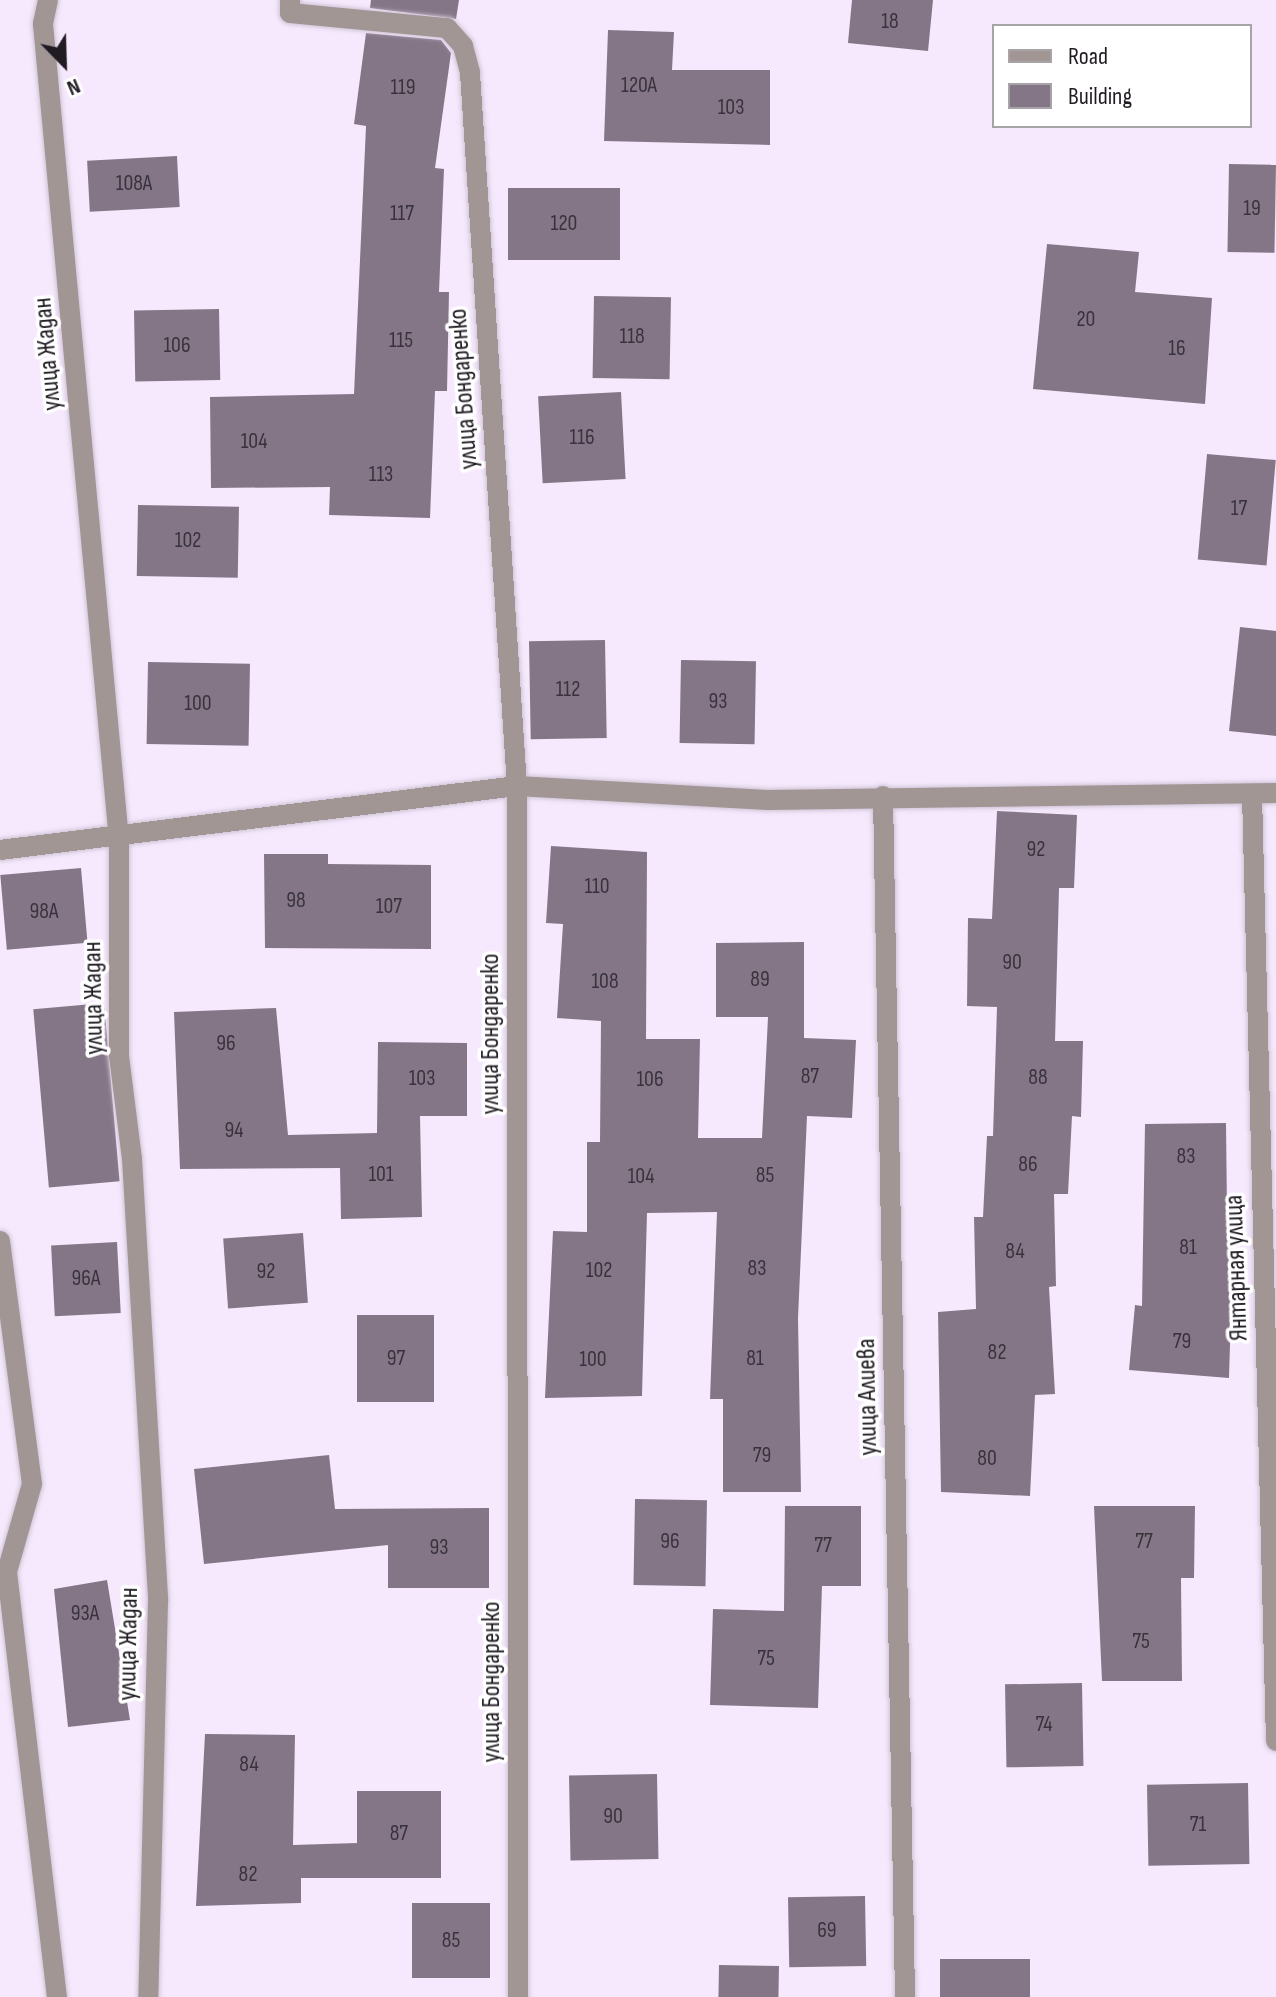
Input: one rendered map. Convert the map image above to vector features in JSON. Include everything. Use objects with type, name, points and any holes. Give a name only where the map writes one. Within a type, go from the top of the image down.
[{"type":"street","name":"улица Жадан","points":[[48,0],[43,24],[119,840],[119,1056],[158,1601],[148,1997]]},
{"type":"street","name":"улица Бондаренко","points":[[290,0],[290,13],[447,28],[463,46],[470,73],[517,786],[518,1997]]},
{"type":"street","points":[[0,850],[119,840],[517,786],[768,800],[883,796],[1276,793]]},
{"type":"street","name":"Янтарная улица","points":[[1252,794],[1276,1741]]},
{"type":"street","name":"улица Алиева","points":[[883,796],[905,1997]]},
{"type":"street","points":[[0,1241],[32,1484],[7,1572],[57,1997]]},
{"type":"building","points":[[371,0],[459,0],[456,19],[370,8]]},
{"type":"building","points":[[852,0],[933,0],[928,51],[848,43]]},
{"type":"building","points":[[608,30],[674,32],[672,70],[770,70],[770,145],[604,141]]},
{"type":"building","points":[[366,33],[441,40],[451,53],[435,168],[444,169],[439,292],[449,292],[447,391],[435,391],[430,518],[329,515],[330,487],[211,488],[210,397],[354,394],[366,126],[354,124]]},
{"type":"building","points":[[177,156],[180,207],[90,212],[87,161]]},
{"type":"building","points":[[1229,164],[1276,165],[1274,253],[1227,252]]},
{"type":"building","points":[[508,188],[620,188],[620,260],[508,260]]},
{"type":"building","points":[[1047,244],[1139,252],[1135,292],[1212,298],[1205,404],[1033,389]]},
{"type":"building","points":[[594,296],[671,297],[670,379],[593,378]]},
{"type":"building","points":[[219,309],[220,380],[135,381],[134,310]]},
{"type":"building","points":[[621,392],[626,479],[543,483],[538,396]]},
{"type":"building","points":[[1207,454],[1276,460],[1266,566],[1198,560]]},
{"type":"building","points":[[138,505],[239,507],[238,578],[137,576]]},
{"type":"building","points":[[1240,627],[1276,631],[1276,736],[1229,731]]},
{"type":"building","points":[[605,640],[607,738],[531,739],[529,641]]},
{"type":"building","points":[[681,660],[756,661],[755,744],[680,743]]},
{"type":"building","points":[[148,662],[250,664],[249,746],[147,744]]},
{"type":"building","points":[[997,811],[1077,815],[1074,888],[1059,888],[1055,1041],[1083,1041],[1081,1117],[1072,1116],[1068,1194],[1054,1194],[1056,1286],[1049,1287],[1055,1394],[1035,1395],[1030,1496],[941,1492],[938,1312],[976,1309],[974,1217],[983,1217],[987,1136],[993,1136],[997,1007],[967,1006],[968,918],[992,919]]},
{"type":"building","points":[[551,846],[647,852],[646,1039],[700,1039],[698,1138],[762,1138],[768,1017],[716,1017],[716,943],[804,942],[804,1038],[856,1040],[852,1118],[807,1116],[798,1318],[801,1492],[723,1492],[723,1399],[710,1399],[717,1212],[647,1213],[642,1396],[545,1398],[553,1231],[587,1232],[587,1142],[600,1142],[601,1021],[557,1018],[563,924],[546,923]]},
{"type":"building","points":[[264,854],[328,854],[328,864],[431,865],[431,949],[265,948]]},
{"type":"building","points":[[81,868],[88,943],[7,950],[0,875]]},
{"type":"building","points":[[104,1003],[120,1181],[49,1188],[33,1009]]},
{"type":"building","points":[[276,1008],[288,1135],[377,1133],[378,1042],[467,1043],[467,1116],[420,1116],[422,1217],[341,1219],[340,1168],[180,1169],[174,1012]]},
{"type":"building","points":[[1226,1123],[1227,1212],[1234,1213],[1229,1378],[1129,1370],[1135,1305],[1142,1306],[1145,1124]]},
{"type":"building","points":[[303,1233],[308,1303],[228,1308],[223,1239]]},
{"type":"building","points":[[117,1242],[121,1313],[55,1316],[51,1245]]},
{"type":"building","points":[[357,1315],[434,1315],[434,1402],[357,1402]]},
{"type":"building","points":[[329,1455],[335,1509],[489,1508],[489,1588],[388,1588],[388,1545],[204,1564],[194,1469]]},
{"type":"building","points":[[635,1499],[707,1500],[705,1586],[633,1585]]},
{"type":"building","points":[[785,1506],[861,1506],[861,1586],[822,1586],[818,1708],[710,1705],[713,1609],[784,1611]]},
{"type":"building","points":[[1094,1506],[1195,1506],[1194,1578],[1181,1578],[1182,1681],[1102,1681]]},
{"type":"building","points":[[107,1580],[130,1720],[68,1727],[54,1589]]},
{"type":"building","points":[[1082,1683],[1083,1766],[1006,1767],[1005,1684]]},
{"type":"building","points":[[205,1734],[295,1735],[293,1845],[357,1843],[357,1791],[441,1791],[441,1878],[301,1878],[301,1903],[196,1906]]},
{"type":"building","points":[[657,1774],[658,1859],[570,1861],[569,1776]]},
{"type":"building","points":[[1248,1783],[1249,1864],[1148,1866],[1147,1785]]},
{"type":"building","points":[[865,1896],[866,1966],[789,1967],[788,1897]]},
{"type":"building","points":[[412,1903],[490,1903],[490,1978],[412,1978]]},
{"type":"building","points":[[940,1959],[1030,1959],[1030,1997],[940,1997]]},
{"type":"building","points":[[719,1965],[779,1966],[778,1997],[718,1997]]}]
